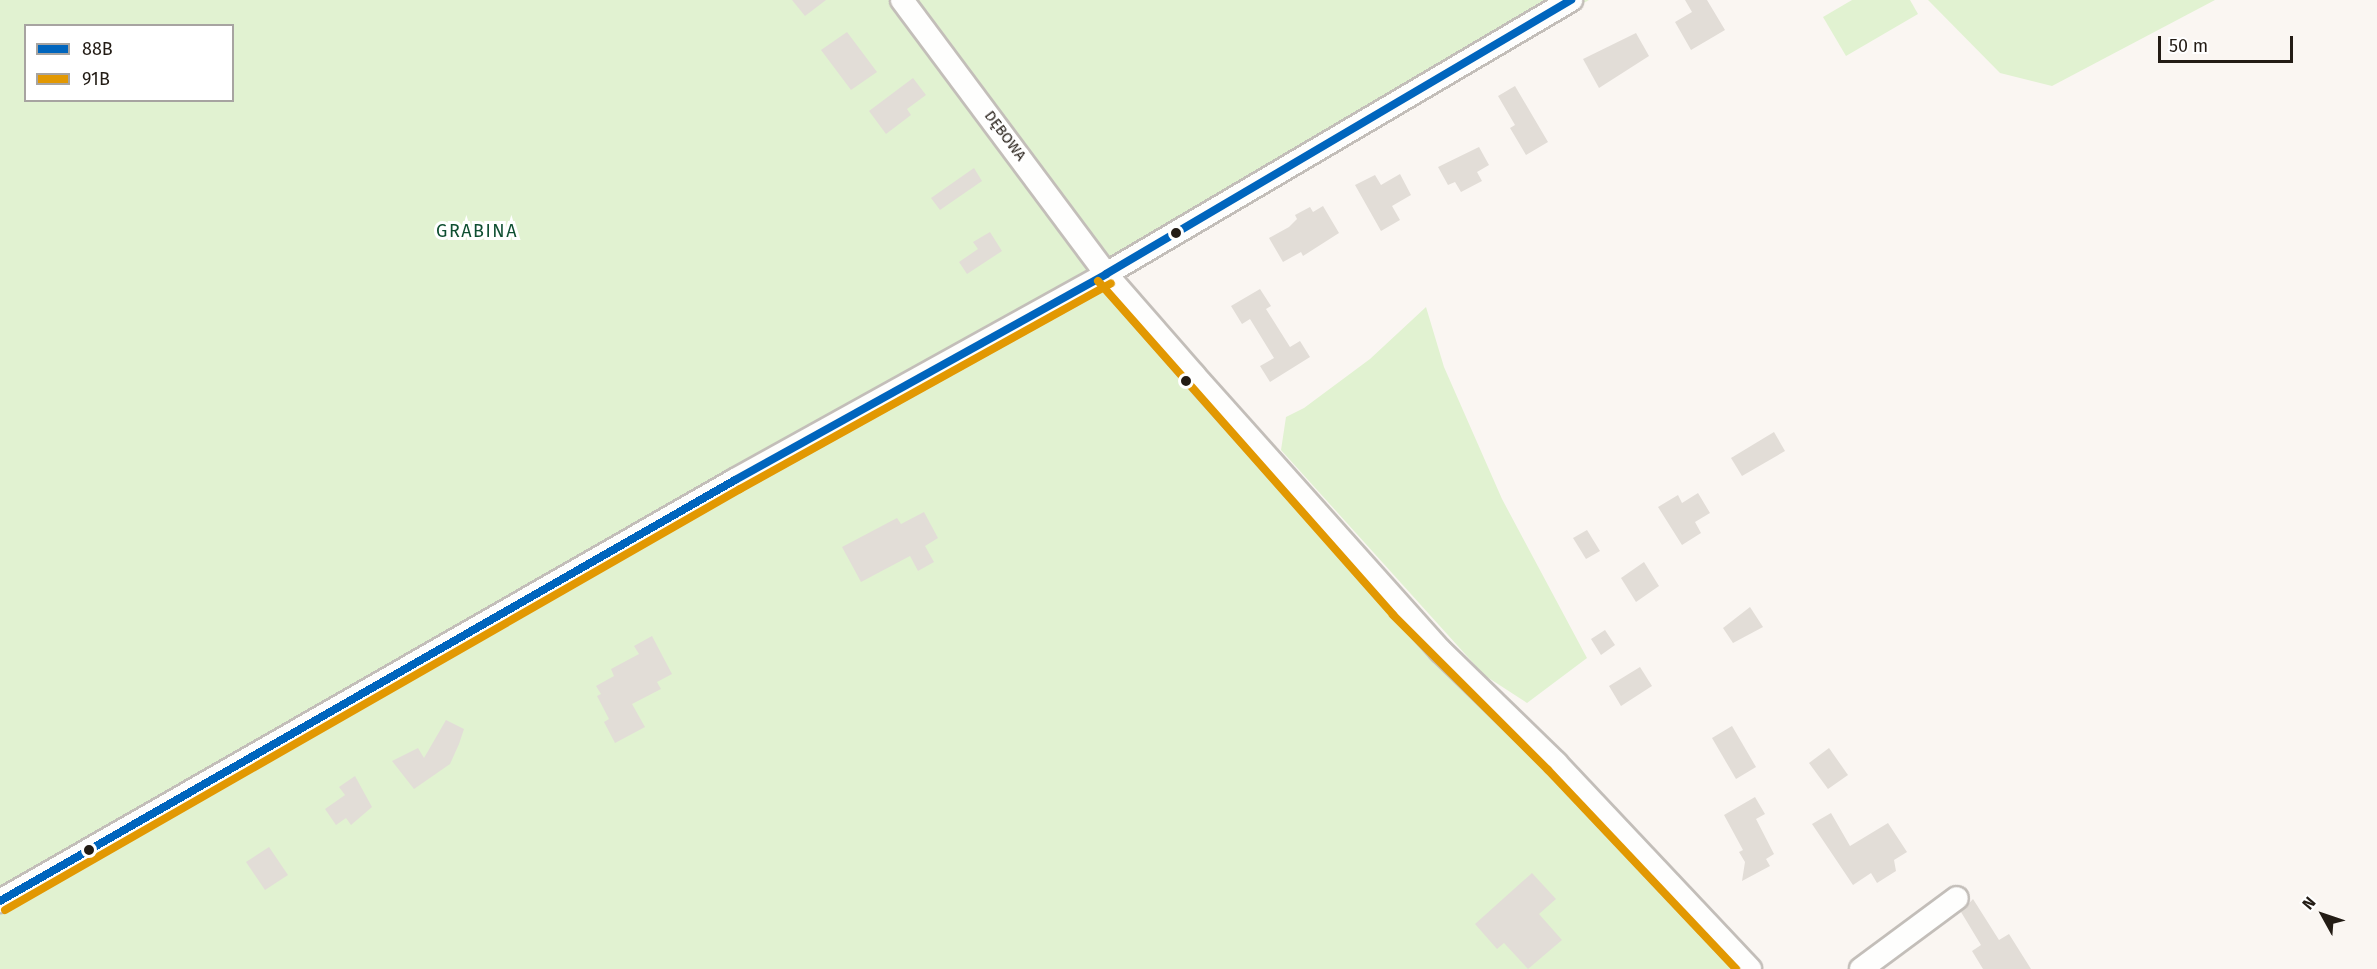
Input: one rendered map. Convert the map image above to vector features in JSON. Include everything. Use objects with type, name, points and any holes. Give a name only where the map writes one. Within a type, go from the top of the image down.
[{"type":"street","name":"DĘBOWA","points":[[902,0],[1106,274],[1401,608],[1556,763],[1750,969]]},
{"type":"street","points":[[0,900],[1106,274],[1571,0]]},
{"type":"street","points":[[1861,969],[1957,898]]},
{"type":"green space","points":[[0,0],[1589,0],[1103,278],[1750,969],[0,969]]},
{"type":"green space","points":[[1852,0],[1910,0],[1918,14],[1846,56],[1823,17]]},
{"type":"green space","points":[[1928,0],[2215,0],[2052,86],[2000,73]]},
{"type":"green space","points":[[1426,307],[1444,367],[1502,499],[1587,658],[1527,703],[1484,675],[1281,450],[1286,417],[1304,408],[1370,359]]},
{"type":"building","points":[[792,0],[826,0],[805,16]]},
{"type":"building","points":[[1685,0],[1707,0],[1725,30],[1691,50],[1675,22],[1692,12]]},
{"type":"building","points":[[847,32],[877,72],[851,90],[821,50]]},
{"type":"building","points":[[1636,33],[1649,56],[1599,88],[1583,59]]},
{"type":"building","points":[[913,78],[926,95],[907,109],[911,115],[886,134],[869,111]]},
{"type":"building","points":[[1515,86],[1548,142],[1526,155],[1510,128],[1515,125],[1498,96]]},
{"type":"building","points":[[1479,147],[1489,165],[1477,172],[1482,181],[1461,192],[1455,182],[1448,185],[1438,167]]},
{"type":"building","points":[[974,168],[982,181],[940,210],[931,198]]},
{"type":"building","points":[[1400,174],[1411,195],[1392,206],[1400,220],[1381,231],[1355,185],[1375,175],[1381,185]]},
{"type":"building","points":[[1323,206],[1339,233],[1303,256],[1301,252],[1283,262],[1269,238],[1289,227],[1297,219],[1295,215],[1310,207],[1313,212]]},
{"type":"building","points":[[990,232],[1002,251],[967,274],[959,262],[978,249],[973,242]]},
{"type":"building","points":[[1260,289],[1271,306],[1266,309],[1290,347],[1300,341],[1310,357],[1270,382],[1260,366],[1274,358],[1250,319],[1242,324],[1231,306]]},
{"type":"building","points":[[1774,432],[1785,451],[1742,476],[1731,458]]},
{"type":"building","points":[[1698,493],[1710,513],[1695,522],[1701,533],[1682,545],[1658,507],[1678,495],[1682,503]]},
{"type":"building","points":[[924,512],[938,538],[925,546],[934,562],[918,571],[910,556],[861,582],[842,547],[897,518],[901,524]]},
{"type":"building","points":[[1587,530],[1600,551],[1586,559],[1573,538]]},
{"type":"building","points":[[1644,562],[1659,586],[1636,602],[1621,578]]},
{"type":"building","points":[[1750,607],[1763,627],[1733,643],[1723,628]]},
{"type":"building","points":[[1605,630],[1615,645],[1601,655],[1591,639]]},
{"type":"building","points":[[652,636],[672,674],[657,682],[661,689],[632,704],[645,727],[615,743],[604,722],[609,719],[597,696],[601,694],[596,686],[614,676],[611,669],[639,654],[634,646]]},
{"type":"building","points":[[1640,667],[1652,686],[1621,706],[1609,686]]},
{"type":"building","points":[[446,720],[464,729],[450,764],[414,789],[392,761],[418,748],[424,758]]},
{"type":"building","points":[[1732,726],[1756,767],[1736,779],[1712,738]]},
{"type":"building","points":[[1829,748],[1848,775],[1828,789],[1809,763]]},
{"type":"building","points":[[355,776],[372,807],[351,825],[346,818],[336,825],[325,809],[345,795],[339,787]]},
{"type":"building","points":[[1755,797],[1765,814],[1756,819],[1774,854],[1766,859],[1770,866],[1742,881],[1745,862],[1739,852],[1743,850],[1724,815]]},
{"type":"building","points":[[1831,813],[1850,846],[1888,823],[1907,852],[1894,860],[1896,871],[1877,883],[1871,873],[1853,885],[1812,824]]},
{"type":"building","points":[[269,847],[288,875],[265,890],[246,862]]},
{"type":"building","points":[[1532,873],[1556,899],[1539,914],[1562,940],[1528,969],[1504,943],[1497,949],[1475,924]]},
{"type":"building","points":[[1973,899],[1999,940],[2009,934],[2031,969],[1983,969],[1972,951],[1981,945],[1961,912]]},
{"type":"transit line","name":"88B","points":[[0,901],[735,480],[1106,274],[1571,0]]},
{"type":"transit line","name":"91B","points":[[1098,281],[1393,615],[1548,770],[1736,969]]},
{"type":"transit line","name":"91B","points":[[5,910],[740,489],[1111,283]]},
{"type":"district","name":"GRABINA","points":[[477,231]]}]
